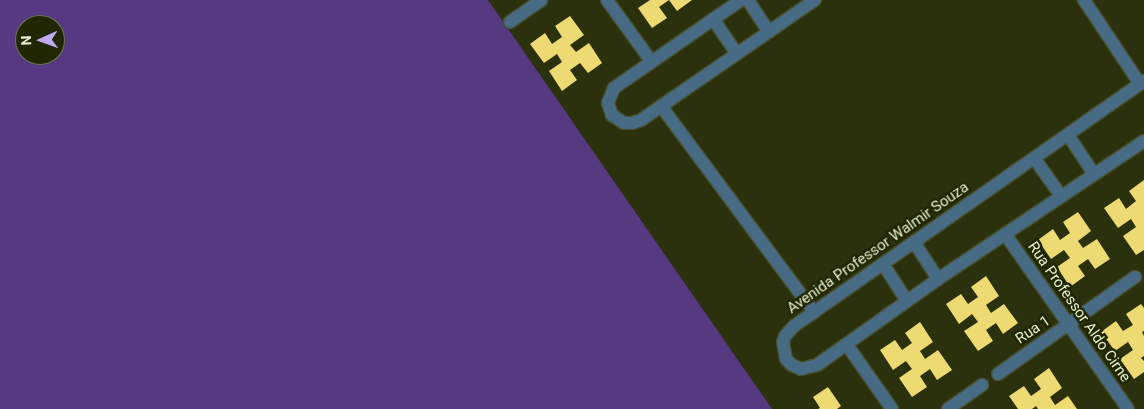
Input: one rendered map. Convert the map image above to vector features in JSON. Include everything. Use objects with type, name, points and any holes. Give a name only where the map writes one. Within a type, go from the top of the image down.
[{"type":"street","points":[[510,22],[541,0]]},
{"type":"street","points":[[607,0],[651,61]]},
{"type":"street","points":[[741,0],[614,88],[610,94],[610,110],[617,120],[632,123],[641,120],[815,0]]},
{"type":"street","points":[[748,0],[769,32]]},
{"type":"street","points":[[1084,0],[1142,83]]},
{"type":"street","points":[[713,19],[736,54]]},
{"type":"street","name":"Avenida Professor Walmir Souza","points":[[1142,83],[814,312],[784,336],[783,350],[786,359],[792,365],[801,369],[817,365],[1004,234],[1144,141]]},
{"type":"street","points":[[661,106],[814,312]]},
{"type":"street","points":[[1068,135],[1094,174]]},
{"type":"street","points":[[1034,158],[1061,196]]},
{"type":"street","name":"Rua Professor Aldo Cirne","points":[[1004,234],[1128,409]]},
{"type":"street","points":[[914,242],[938,280]]},
{"type":"street","points":[[883,264],[907,301]]},
{"type":"street","name":"Rua 1","points":[[998,374],[1135,277]]},
{"type":"street","points":[[847,345],[892,409]]},
{"type":"street","points":[[948,409],[982,385]]},
{"type":"shaded area","points":[[0,0],[488,0],[772,409],[0,409]]},
{"type":"building","points":[[650,0],[669,0],[659,7],[667,18],[652,28],[638,8]]},
{"type":"building","points":[[669,0],[692,0],[677,11]]},
{"type":"building","points":[[570,16],[584,35],[570,45],[576,52],[589,43],[602,63],[588,73],[580,63],[570,70],[577,80],[562,91],[549,71],[562,62],[557,54],[544,63],[530,44],[545,33],[552,44],[562,37],[555,26]]},
{"type":"building","points":[[1144,180],[1144,250],[1136,255],[1123,236],[1136,227],[1131,219],[1118,228],[1104,208],[1119,198],[1126,209],[1136,201],[1129,191]]},
{"type":"building","points":[[1078,212],[1091,231],[1078,241],[1083,248],[1097,239],[1110,259],[1095,269],[1088,259],[1078,266],[1085,276],[1070,287],[1057,267],[1070,258],[1064,250],[1051,259],[1038,240],[1053,229],[1060,240],[1070,233],[1063,222]]},
{"type":"building","points":[[986,276],[999,296],[986,305],[991,313],[1004,304],[1018,323],[1003,334],[996,323],[986,330],[993,341],[978,351],[964,331],[978,322],[972,314],[959,324],[946,304],[961,294],[968,304],[978,297],[971,287]]},
{"type":"building","points":[[1141,304],[1144,308],[1144,331],[1142,332],[1144,336],[1144,356],[1141,358],[1144,361],[1144,372],[1134,379],[1120,359],[1133,350],[1128,342],[1115,351],[1101,332],[1116,321],[1123,331],[1133,325],[1126,314]]},
{"type":"building","points":[[920,322],[933,342],[920,351],[925,359],[938,350],[952,370],[937,380],[930,369],[920,376],[927,387],[912,397],[899,378],[912,369],[906,361],[893,370],[880,350],[895,340],[902,350],[912,343],[905,333]]},
{"type":"building","points":[[1049,368],[1062,388],[1050,397],[1055,405],[1068,396],[1077,409],[1038,409],[1036,406],[1032,409],[1018,409],[1009,396],[1024,386],[1031,396],[1041,389],[1034,379]]},
{"type":"building","points":[[828,387],[841,406],[837,409],[818,409],[820,408],[813,397]]}]
